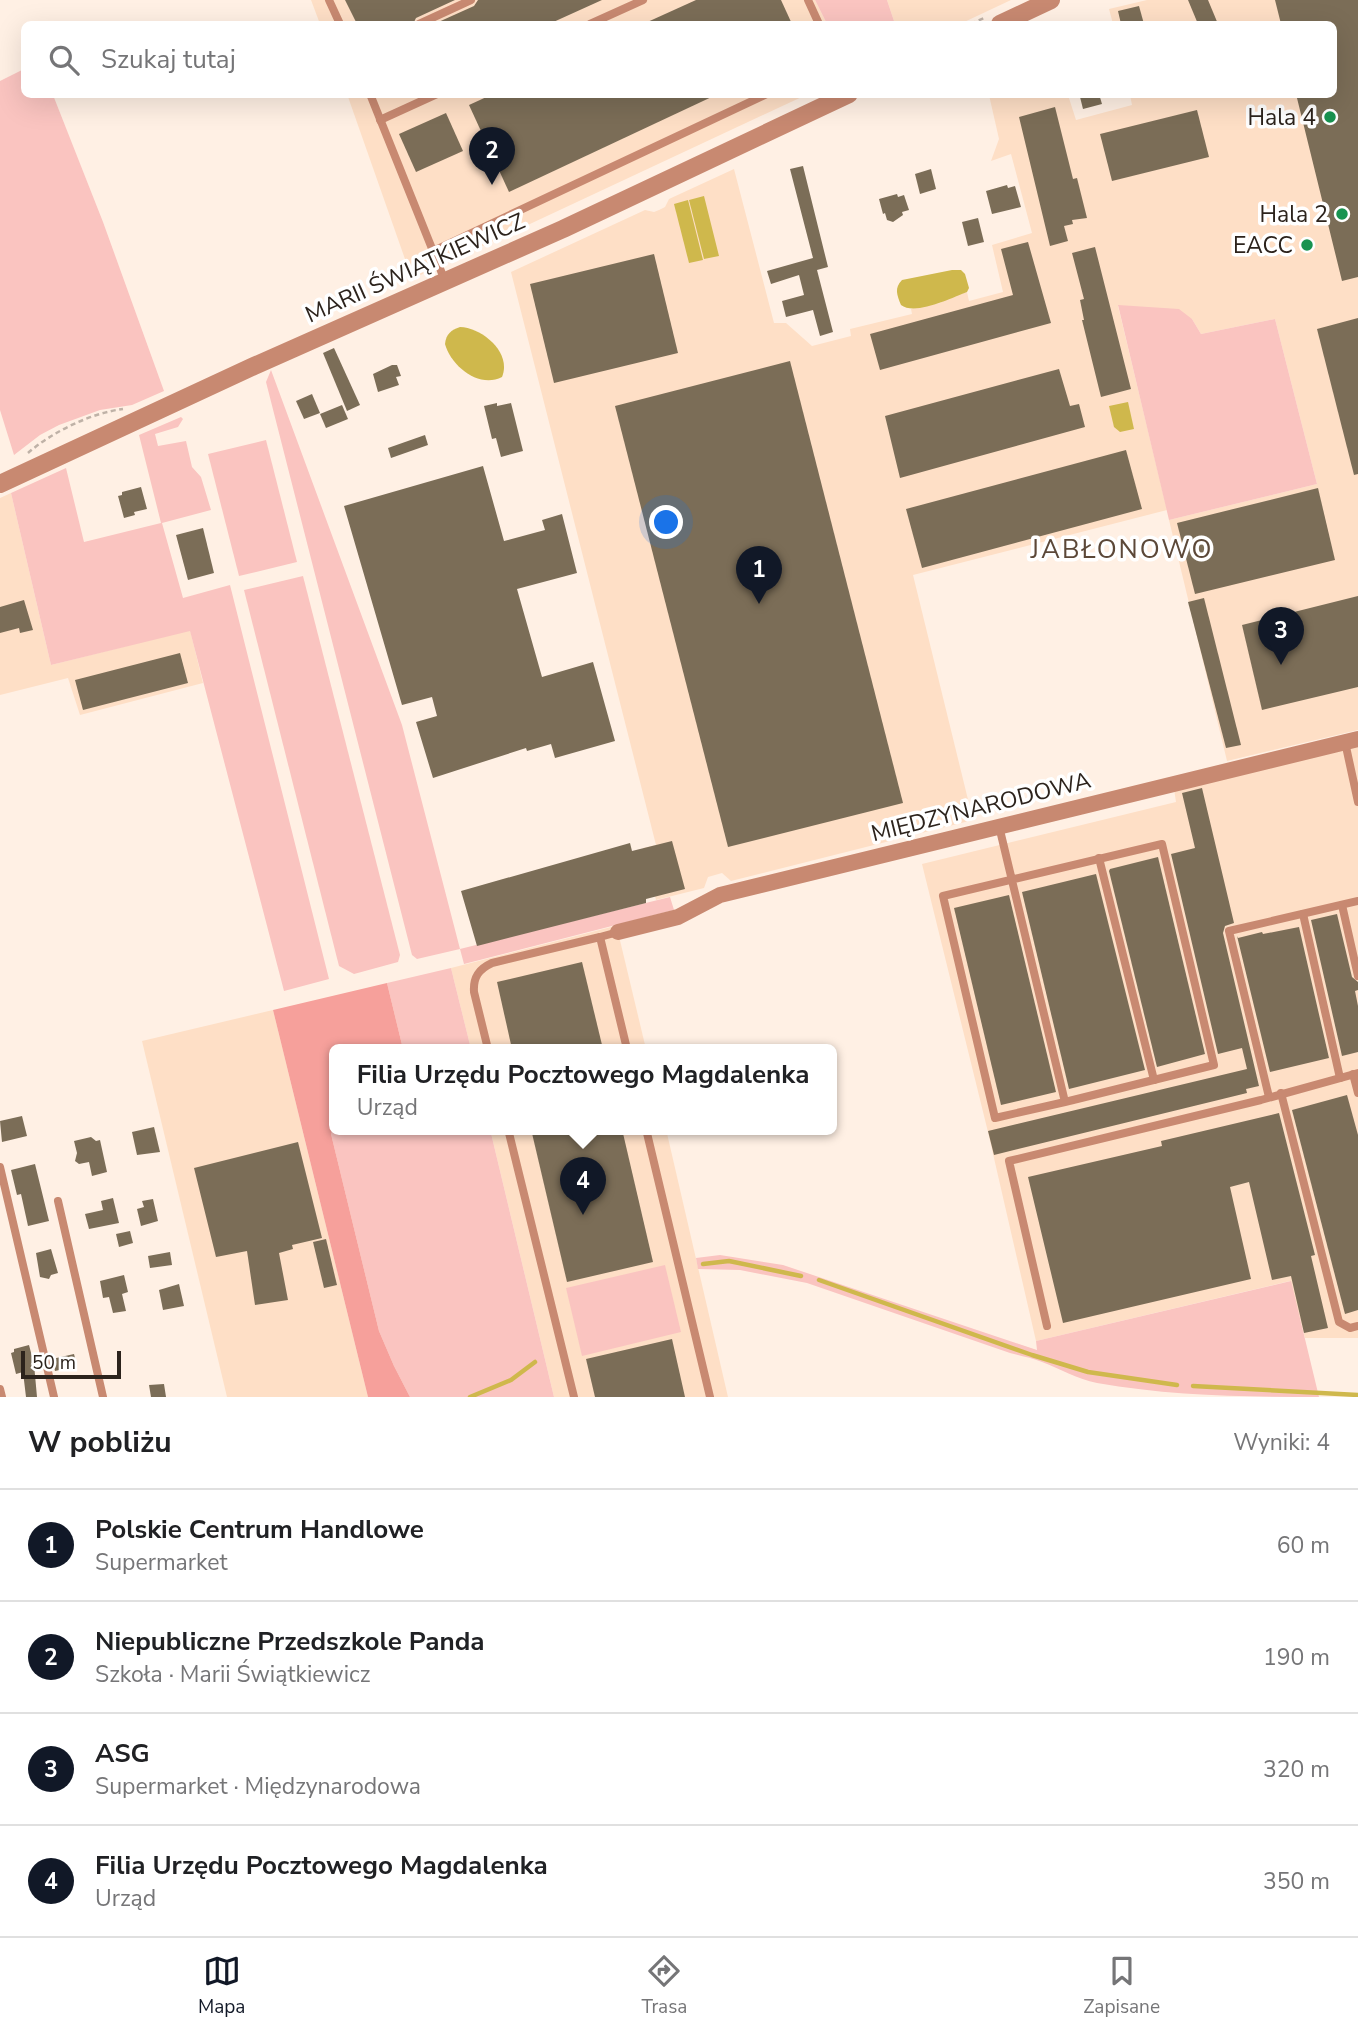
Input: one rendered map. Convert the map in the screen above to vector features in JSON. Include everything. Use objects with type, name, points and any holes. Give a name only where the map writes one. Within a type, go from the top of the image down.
[{"type":"street","points":[[1006,21],[1051,0]]},
{"type":"street","name":"MARII ŚWIĄTKIEWICZ","points":[[0,484],[254,366],[563,229],[841,98]]},
{"type":"street","name":"MIĘDZYNARODOWA","points":[[618,932],[678,917],[720,895],[1351,740]]},
{"type":"lane","points":[[330,0],[339,21]]},
{"type":"lane","points":[[426,21],[471,0]]},
{"type":"lane","points":[[597,21],[643,0]]},
{"type":"lane","points":[[808,0],[818,21]]},
{"type":"lane","points":[[372,98],[445,281]]},
{"type":"lane","points":[[380,120],[428,98]]},
{"type":"lane","points":[[433,251],[758,98]]},
{"type":"lane","points":[[1351,740],[1358,802]]},
{"type":"lane","points":[[999,826],[1065,1102]]},
{"type":"lane","points":[[1161,844],[1214,1065],[995,1118],[943,895],[1012,879],[1161,844]]},
{"type":"lane","points":[[1099,858],[1154,1080]]},
{"type":"lane","points":[[1269,1097],[1229,931],[1358,901]]},
{"type":"lane","points":[[1342,905],[1358,976]]},
{"type":"lane","points":[[1303,914],[1340,1078]]},
{"type":"lane","points":[[487,1044],[473,983],[479,971],[492,963],[618,932]]},
{"type":"lane","points":[[600,937],[626,1044]]},
{"type":"lane","points":[[1047,1326],[1009,1161],[1356,1074],[1358,1093]]},
{"type":"lane","points":[[1281,1093],[1339,1322],[1350,1328],[1358,1326]]},
{"type":"lane","points":[[509,1135],[574,1397]]},
{"type":"lane","points":[[647,1135],[710,1397]]},
{"type":"lane","points":[[0,1167],[54,1397]]},
{"type":"lane","points":[[58,1202],[103,1397]]},
{"type":"lane","points":[[0,1389],[2,1397]]},
{"type":"shaded area","points":[[311,0],[815,0],[826,21],[319,21]]},
{"type":"shaded area","points":[[815,0],[887,0],[894,21],[826,21]]},
{"type":"shaded area","points":[[887,0],[1011,0],[966,21],[894,21]]},
{"type":"shaded area","points":[[1147,0],[1358,0],[1358,730],[1227,761],[1169,520],[1317,484],[1275,319],[1201,334],[1192,319],[1118,306],[1167,510],[913,575],[973,820],[731,881],[722,873],[708,877],[704,888],[656,900],[643,848],[656,845],[511,272],[645,210],[659,210],[665,207],[669,199],[734,169],[774,323],[786,323],[812,346],[851,336],[850,329],[912,314],[911,309],[940,303],[949,297],[967,292],[969,301],[1003,292],[992,245],[1032,233],[1011,154],[991,161],[999,139],[990,98],[1069,98],[1076,120],[1132,105],[1131,98],[1337,98],[1337,21],[1112,21],[1109,9]]},
{"type":"shaded area","points":[[21,70],[21,98],[54,98],[103,222],[164,391],[132,405],[100,410],[59,425],[40,435],[14,455],[0,410],[0,81]]},
{"type":"shaded area","points":[[348,98],[800,98],[412,279]]},
{"type":"shaded area","points":[[704,196],[719,256],[704,259],[689,200]]},
{"type":"shaded area","points":[[688,200],[703,260],[689,263],[674,204]]},
{"type":"shaded area","points":[[961,270],[965,274],[969,288],[967,292],[924,307],[907,308],[901,305],[897,289],[902,280]]},
{"type":"shaded area","points":[[1118,305],[1179,309],[1192,319],[1201,334],[1275,319],[1317,484],[1169,520]]},
{"type":"shaded area","points":[[460,327],[478,332],[493,343],[503,359],[502,377],[493,380],[475,378],[453,360],[445,344],[446,338]]},
{"type":"shaded area","points":[[271,370],[402,725],[460,949],[417,959],[412,955],[266,382]]},
{"type":"shaded area","points":[[1128,402],[1134,429],[1120,432],[1114,427],[1109,406]]},
{"type":"shaded area","points":[[181,417],[183,419],[178,427],[155,434],[158,446],[186,441],[192,467],[201,477],[211,510],[162,523],[183,598],[230,585],[329,979],[284,991],[190,631],[51,665],[11,493],[66,468],[84,542],[161,523],[139,435]]},
{"type":"shaded area","points":[[266,440],[297,562],[239,576],[208,454]]},
{"type":"shaded area","points":[[11,493],[51,665],[190,630],[203,683],[80,715],[68,678],[0,695],[0,498]]},
{"type":"shaded area","points":[[303,576],[400,955],[398,962],[354,974],[339,966],[244,590]]},
{"type":"shaded area","points":[[1358,746],[1358,1338],[1305,1338],[1290,1281],[1036,1341],[922,864],[1176,802],[1174,789]]},
{"type":"shaded area","points":[[670,897],[674,910],[464,964],[460,949]]},
{"type":"shaded area","points":[[615,926],[645,1044],[470,1044],[451,968]]},
{"type":"shaded area","points":[[451,968],[470,1044],[402,1044],[387,983]]},
{"type":"shaded area","points":[[387,983],[402,1044],[329,1044],[329,1135],[331,1135],[379,1331],[410,1397],[368,1397],[273,1010]]},
{"type":"shaded area","points":[[273,1010],[368,1397],[227,1397],[142,1041]]},
{"type":"shaded area","points":[[331,1135],[491,1135],[554,1397],[410,1397],[379,1331]]},
{"type":"shaded area","points":[[491,1135],[667,1135],[728,1397],[554,1397]]},
{"type":"shaded area","points":[[720,1255],[783,1265],[1037,1350],[1036,1341],[1291,1281],[1319,1397],[1180,1393],[1097,1383],[807,1283],[740,1270],[698,1269],[696,1258]]},
{"type":"shaded area","points":[[665,1265],[681,1332],[582,1356],[566,1288]]},
{"type":"building","points":[[345,0],[455,0],[414,21],[356,21]]},
{"type":"building","points":[[478,0],[602,0],[556,21],[441,21],[474,6]]},
{"type":"building","points":[[696,0],[781,0],[791,21],[650,21]]},
{"type":"building","points":[[1188,0],[1208,0],[1217,21],[1197,21]]},
{"type":"building","points":[[1275,0],[1358,0],[1358,277],[1342,281],[1297,98],[1337,98],[1337,21],[1280,21]]},
{"type":"building","points":[[1139,6],[1143,21],[1120,21],[1118,11]]},
{"type":"building","points":[[484,98],[709,98],[509,192],[469,105]]},
{"type":"building","points":[[1080,98],[1100,98],[1102,104],[1083,109]]},
{"type":"building","points":[[1055,107],[1073,179],[1077,178],[1087,218],[1072,220],[1073,224],[1064,226],[1068,241],[1050,246],[1019,117]]},
{"type":"building","points":[[1197,110],[1209,157],[1112,181],[1100,134]]},
{"type":"building","points":[[446,113],[463,151],[416,172],[399,134]]},
{"type":"building","points":[[803,166],[828,267],[817,270],[833,332],[820,336],[813,310],[786,317],[782,301],[804,295],[799,275],[771,284],[767,271],[813,258],[790,169]]},
{"type":"building","points":[[931,169],[936,189],[920,194],[915,174]]},
{"type":"building","points":[[1007,185],[1008,188],[1015,186],[1021,207],[992,214],[986,191]]},
{"type":"building","points":[[897,194],[898,197],[904,195],[909,210],[902,212],[903,215],[893,222],[887,220],[885,213],[883,214],[879,199]]},
{"type":"building","points":[[978,218],[984,242],[968,246],[962,222]]},
{"type":"building","points":[[1028,242],[1051,323],[880,370],[870,334],[1013,295],[1001,249]]},
{"type":"building","points":[[1095,247],[1131,389],[1101,397],[1082,320],[1080,300],[1084,299],[1072,253]]},
{"type":"building","points":[[654,254],[678,353],[554,383],[530,284]]},
{"type":"building","points":[[1358,318],[1358,474],[1354,475],[1317,329]]},
{"type":"building","points":[[334,348],[360,405],[347,411],[323,353]]},
{"type":"building","points":[[790,361],[903,803],[728,847],[615,406]]},
{"type":"building","points":[[397,365],[401,376],[396,377],[399,385],[378,392],[373,374]]},
{"type":"building","points":[[1059,369],[1070,406],[1079,404],[1085,427],[900,478],[885,416]]},
{"type":"building","points":[[312,394],[320,413],[304,419],[296,401]]},
{"type":"building","points":[[497,403],[497,406],[511,403],[523,451],[501,457],[496,438],[492,439],[484,406]]},
{"type":"building","points":[[342,405],[348,419],[326,428],[320,414]]},
{"type":"building","points":[[425,435],[428,445],[391,458],[388,448]]},
{"type":"building","points":[[1126,450],[1142,509],[922,568],[906,509]]},
{"type":"building","points":[[483,466],[504,541],[545,530],[542,520],[562,514],[577,573],[517,589],[542,677],[593,662],[615,741],[555,758],[551,744],[527,751],[526,748],[433,778],[416,722],[437,716],[432,697],[402,705],[344,506]]},
{"type":"building","points":[[141,487],[147,509],[124,518],[118,496],[122,495],[122,492]]},
{"type":"building","points":[[1318,488],[1335,560],[1195,594],[1177,523]]},
{"type":"building","points":[[203,528],[214,573],[188,580],[176,535]]},
{"type":"building","points":[[1358,596],[1358,687],[1262,710],[1242,625]]},
{"type":"building","points":[[1204,598],[1241,745],[1226,748],[1188,602]]},
{"type":"building","points":[[24,600],[33,630],[20,633],[19,628],[0,633],[0,607]]},
{"type":"building","points":[[180,653],[188,683],[83,710],[75,680]]},
{"type":"building","points":[[1202,788],[1234,923],[1225,926],[1223,933],[1259,1086],[1246,1089],[1247,1093],[994,1155],[988,1131],[1247,1069],[1242,1048],[1218,1054],[1171,854],[1195,848],[1182,793]]},
{"type":"building","points":[[672,841],[685,889],[646,899],[646,903],[477,946],[461,891],[630,843],[632,851]]},
{"type":"building","points":[[1158,857],[1205,1054],[1157,1067],[1109,871]]},
{"type":"building","points":[[1096,874],[1145,1070],[1069,1089],[1022,892]]},
{"type":"building","points":[[1009,895],[1056,1092],[1001,1105],[954,908]]},
{"type":"building","points":[[1337,914],[1352,977],[1358,982],[1358,990],[1355,991],[1358,1006],[1358,1052],[1342,1056],[1311,920]]},
{"type":"building","points":[[1299,927],[1329,1058],[1270,1072],[1237,936],[1238,938]]},
{"type":"building","points":[[582,962],[602,1044],[511,1044],[497,982]]},
{"type":"building","points":[[1347,1095],[1358,1135],[1358,1310],[1345,1314],[1292,1110]]},
{"type":"building","points":[[1279,1113],[1315,1255],[1311,1256],[1328,1328],[1304,1333],[1291,1276],[1272,1280],[1249,1182],[1230,1187],[1251,1279],[1063,1323],[1028,1177],[1162,1146],[1161,1141]]},
{"type":"building","points":[[22,1116],[27,1136],[2,1142],[0,1121]]},
{"type":"building","points":[[154,1127],[160,1152],[137,1155],[132,1132]]},
{"type":"building","points":[[532,1135],[623,1135],[653,1262],[567,1282]]},
{"type":"building","points":[[91,1137],[96,1141],[100,1140],[107,1172],[92,1176],[89,1162],[79,1164],[75,1161],[77,1153],[74,1141]]},
{"type":"building","points":[[298,1142],[322,1238],[292,1245],[293,1249],[279,1253],[288,1300],[255,1305],[247,1251],[216,1257],[194,1168]]},
{"type":"building","points":[[35,1164],[49,1221],[28,1226],[21,1194],[17,1195],[11,1170]]},
{"type":"building","points":[[113,1198],[119,1223],[89,1229],[85,1214],[103,1210],[101,1201]]},
{"type":"building","points":[[153,1199],[158,1221],[141,1226],[137,1209],[144,1207],[142,1201]]},
{"type":"building","points":[[130,1231],[133,1243],[119,1247],[116,1234]]},
{"type":"building","points":[[326,1239],[337,1285],[324,1288],[313,1242]]},
{"type":"building","points":[[51,1249],[58,1273],[51,1275],[49,1279],[40,1277],[36,1253]]},
{"type":"building","points":[[170,1252],[172,1265],[150,1268],[148,1256]]},
{"type":"building","points":[[124,1275],[128,1292],[122,1294],[126,1311],[113,1313],[109,1297],[103,1298],[100,1281]]},
{"type":"building","points":[[179,1284],[184,1306],[163,1310],[159,1290]]},
{"type":"building","points":[[672,1339],[685,1397],[595,1397],[586,1359]]},
{"type":"building","points":[[29,1345],[37,1397],[26,1397],[23,1372],[16,1374],[11,1353],[14,1349]]},
{"type":"building","points":[[74,1354],[77,1366],[55,1371],[52,1359]]},
{"type":"building","points":[[164,1384],[166,1397],[151,1397],[149,1385]]},
{"type":"waterway","points":[[703,1264],[729,1261],[801,1276]]},
{"type":"waterway","points":[[819,1280],[1088,1372],[1177,1385]]},
{"type":"waterway","points":[[470,1397],[511,1380],[535,1362]]},
{"type":"waterway","points":[[1193,1386],[1358,1395]]},
{"type":"place","name":"Hala 4","points":[[1330,117]]},
{"type":"place","name":"Niepubliczne Przedszkole Panda","points":[[492,185]]},
{"type":"place","name":"Hala 2","points":[[1342,214]]},
{"type":"place","name":"EACC","points":[[1307,245]]},
{"type":"place","name":"Polskie Centrum Handlowe","points":[[759,604]]},
{"type":"place","name":"ASG","points":[[1281,665]]},
{"type":"place","name":"Filia Urzędu Pocztowego Magdalenka","points":[[583,1215]]},
{"type":"district","name":"JABŁONOWO","points":[[1122,549]]}]
